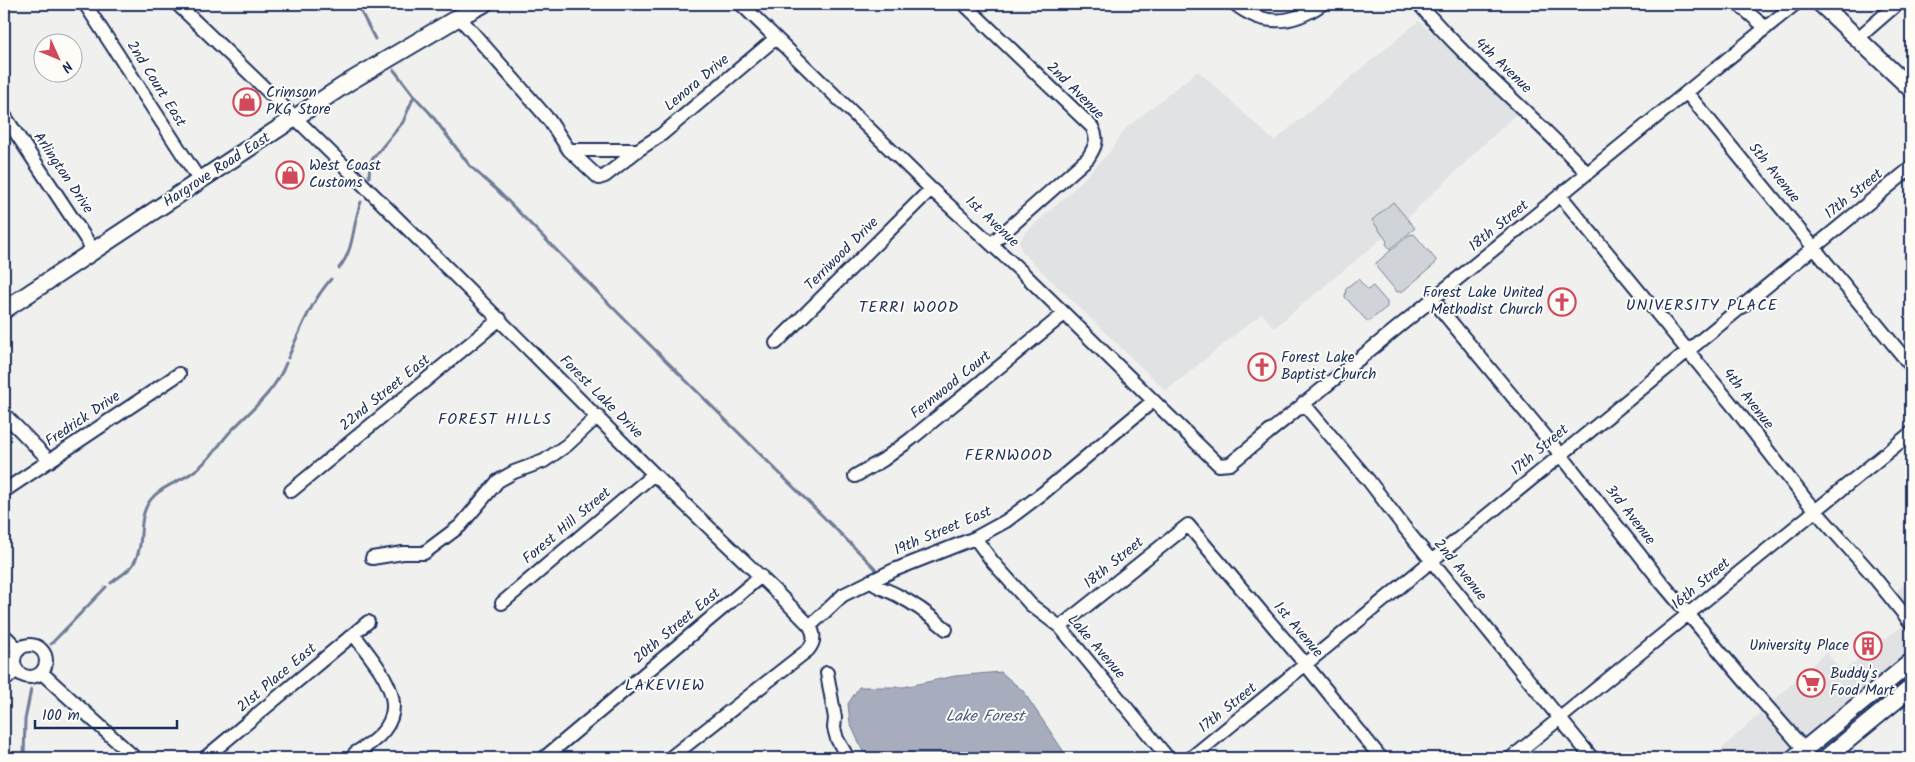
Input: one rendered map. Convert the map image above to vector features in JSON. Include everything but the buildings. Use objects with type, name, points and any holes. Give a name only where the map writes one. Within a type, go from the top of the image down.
[{"type":"main road","name":"Hargrove Road East","points":[[4,310],[350,82],[484,4]]},
{"type":"main road","points":[[1821,4],[1911,89]]},
{"type":"main road","points":[[1799,754],[1911,662]]},
{"type":"main road","points":[[1826,758],[1911,688]]},
{"type":"street","name":"2nd Court East","points":[[85,4],[200,181]]},
{"type":"street","name":"Forest Lake Drive","points":[[178,4],[296,118],[598,416],[654,474],[761,576],[810,626]]},
{"type":"street","name":"1st Avenue","points":[[741,4],[931,189],[992,243],[1219,465]]},
{"type":"street","name":"2nd Avenue","points":[[964,4],[1092,127],[1096,134],[1094,149],[1088,158],[992,243]]},
{"type":"street","points":[[1235,4],[1256,17],[1278,21],[1300,16],[1322,4]]},
{"type":"street","name":"4th Avenue","points":[[1419,4],[1440,28],[1564,148],[1587,173]]},
{"type":"street","points":[[1738,4],[1766,28]]},
{"type":"street","name":"18th Street","points":[[1219,465],[1230,464],[1795,4]]},
{"type":"street","points":[[1858,38],[1897,4]]},
{"type":"street","name":"Lenora Drive","points":[[459,17],[552,125],[569,150],[599,178],[605,176],[661,135],[776,38]]},
{"type":"street","name":"5th Avenue","points":[[1687,93],[1911,366]]},
{"type":"street","name":"Arlington Drive","points":[[4,114],[94,251]]},
{"type":"street","points":[[569,150],[638,150]]},
{"type":"street","name":"17th Street","points":[[1191,758],[1689,352],[1911,168]]},
{"type":"street","name":"Terriwood Drive","points":[[776,343],[931,189]]},
{"type":"street","name":"4th Avenue","points":[[1560,195],[1816,510],[1911,623]]},
{"type":"street","name":"3rd Avenue","points":[[1432,299],[1743,680],[1799,754]]},
{"type":"street","name":"Fernwood Court","points":[[855,476],[883,460],[911,439],[1064,314]]},
{"type":"street","name":"22nd Street East","points":[[291,492],[500,319]]},
{"type":"street","name":"Fredrick Drive","points":[[4,491],[179,374]]},
{"type":"street","name":"19th Street East","points":[[810,626],[843,595],[894,570],[975,538],[1016,515],[1152,401]]},
{"type":"street","name":"2nd Avenue","points":[[1303,404],[1369,481],[1592,758]]},
{"type":"street","points":[[4,414],[50,461]]},
{"type":"street","points":[[372,558],[403,553],[424,553],[460,526],[498,481],[514,472],[544,461],[568,444],[598,416]]},
{"type":"street","name":"16th Street","points":[[1511,758],[1911,433]]},
{"type":"street","name":"Forest Hill Street","points":[[502,603],[654,474]]},
{"type":"street","name":"1st Avenue","points":[[1188,525],[1306,665],[1381,758]]},
{"type":"street","name":"18th Street","points":[[1060,627],[1188,525]]},
{"type":"street","name":"Lake Avenue","points":[[975,538],[992,561],[1031,605],[1060,627],[1168,758]]},
{"type":"street","name":"20th Street East","points":[[544,758],[761,576]]},
{"type":"street","points":[[870,581],[878,587],[910,602],[946,629]]},
{"type":"street","name":"21st Place East","points":[[205,758],[354,636],[368,622]]},
{"type":"street","points":[[670,758],[808,650],[814,639],[810,626]]},
{"type":"street","points":[[4,635],[19,650]]},
{"type":"street","points":[[354,636],[380,670],[391,690],[392,713],[388,724],[381,734],[371,744],[354,753]]},
{"type":"street","points":[[30,645],[41,649],[46,659],[42,673],[32,677],[26,676],[17,670],[14,660],[19,650],[30,645]]},
{"type":"street","points":[[4,681],[17,670]]},
{"type":"street","points":[[42,673],[135,758]]},
{"type":"street","points":[[827,673],[835,718],[834,728],[848,758]]},
{"type":"shaded area","points":[[1419,21],[1518,112],[1410,215],[1274,328],[1262,313],[1166,391],[1022,252],[1019,242],[1025,233],[1070,193],[1109,153],[1126,128],[1198,71],[1274,141]]},
{"type":"shaded area","points":[[1393,202],[1415,228],[1390,249],[1386,244],[1387,241],[1372,220]]},
{"type":"shaded area","points":[[1414,234],[1436,260],[1435,264],[1403,291],[1397,292],[1377,268],[1376,263],[1409,235]]},
{"type":"shaded area","points":[[1358,279],[1368,290],[1373,286],[1387,302],[1387,307],[1368,322],[1345,297],[1346,288]]},
{"type":"shaded area","points":[[1911,578],[1911,650],[1780,758],[1712,758],[1826,652],[1842,672],[1909,621],[1890,597]]},
{"type":"water","name":"Lake Forest","points":[[1001,672],[1023,691],[1068,758],[866,758],[850,723],[848,704],[859,687],[904,687],[955,676]]},
{"type":"waterway","points":[[357,4],[375,39]]},
{"type":"waterway","points":[[394,70],[430,113],[470,166],[498,191],[879,574]]},
{"type":"waterway","points":[[369,177],[370,162],[403,122],[414,96]]},
{"type":"waterway","points":[[339,268],[351,245],[361,202]]},
{"type":"waterway","points":[[288,358],[312,307],[331,279]]},
{"type":"waterway","points":[[111,583],[132,566],[138,555],[144,512],[154,496],[203,464],[229,433],[269,392],[286,363]]},
{"type":"waterway","points":[[51,644],[106,587]]},
{"type":"waterway","points":[[24,758],[25,720],[31,689]]},
{"type":"place","name":"Crimson PKG Store","points":[[247,102]]},
{"type":"place","name":"West Coast Customs","points":[[290,175]]},
{"type":"place","name":"Forest Lake United Methodist Church","points":[[1562,302]]},
{"type":"place","name":"Forest Lake Baptist Church","points":[[1262,367]]},
{"type":"place","name":"University Place","points":[[1868,646]]},
{"type":"place","name":"Buddy's Food Mart","points":[[1811,683]]},
{"type":"district","name":"UNIVERSITY PLACE","points":[[1702,305]]},
{"type":"district","name":"TERRI WOOD","points":[[909,307]]},
{"type":"district","name":"FOREST HILLS","points":[[495,419]]},
{"type":"district","name":"FERNWOOD","points":[[1009,455]]},
{"type":"district","name":"LAKEVIEW","points":[[665,685]]}]
